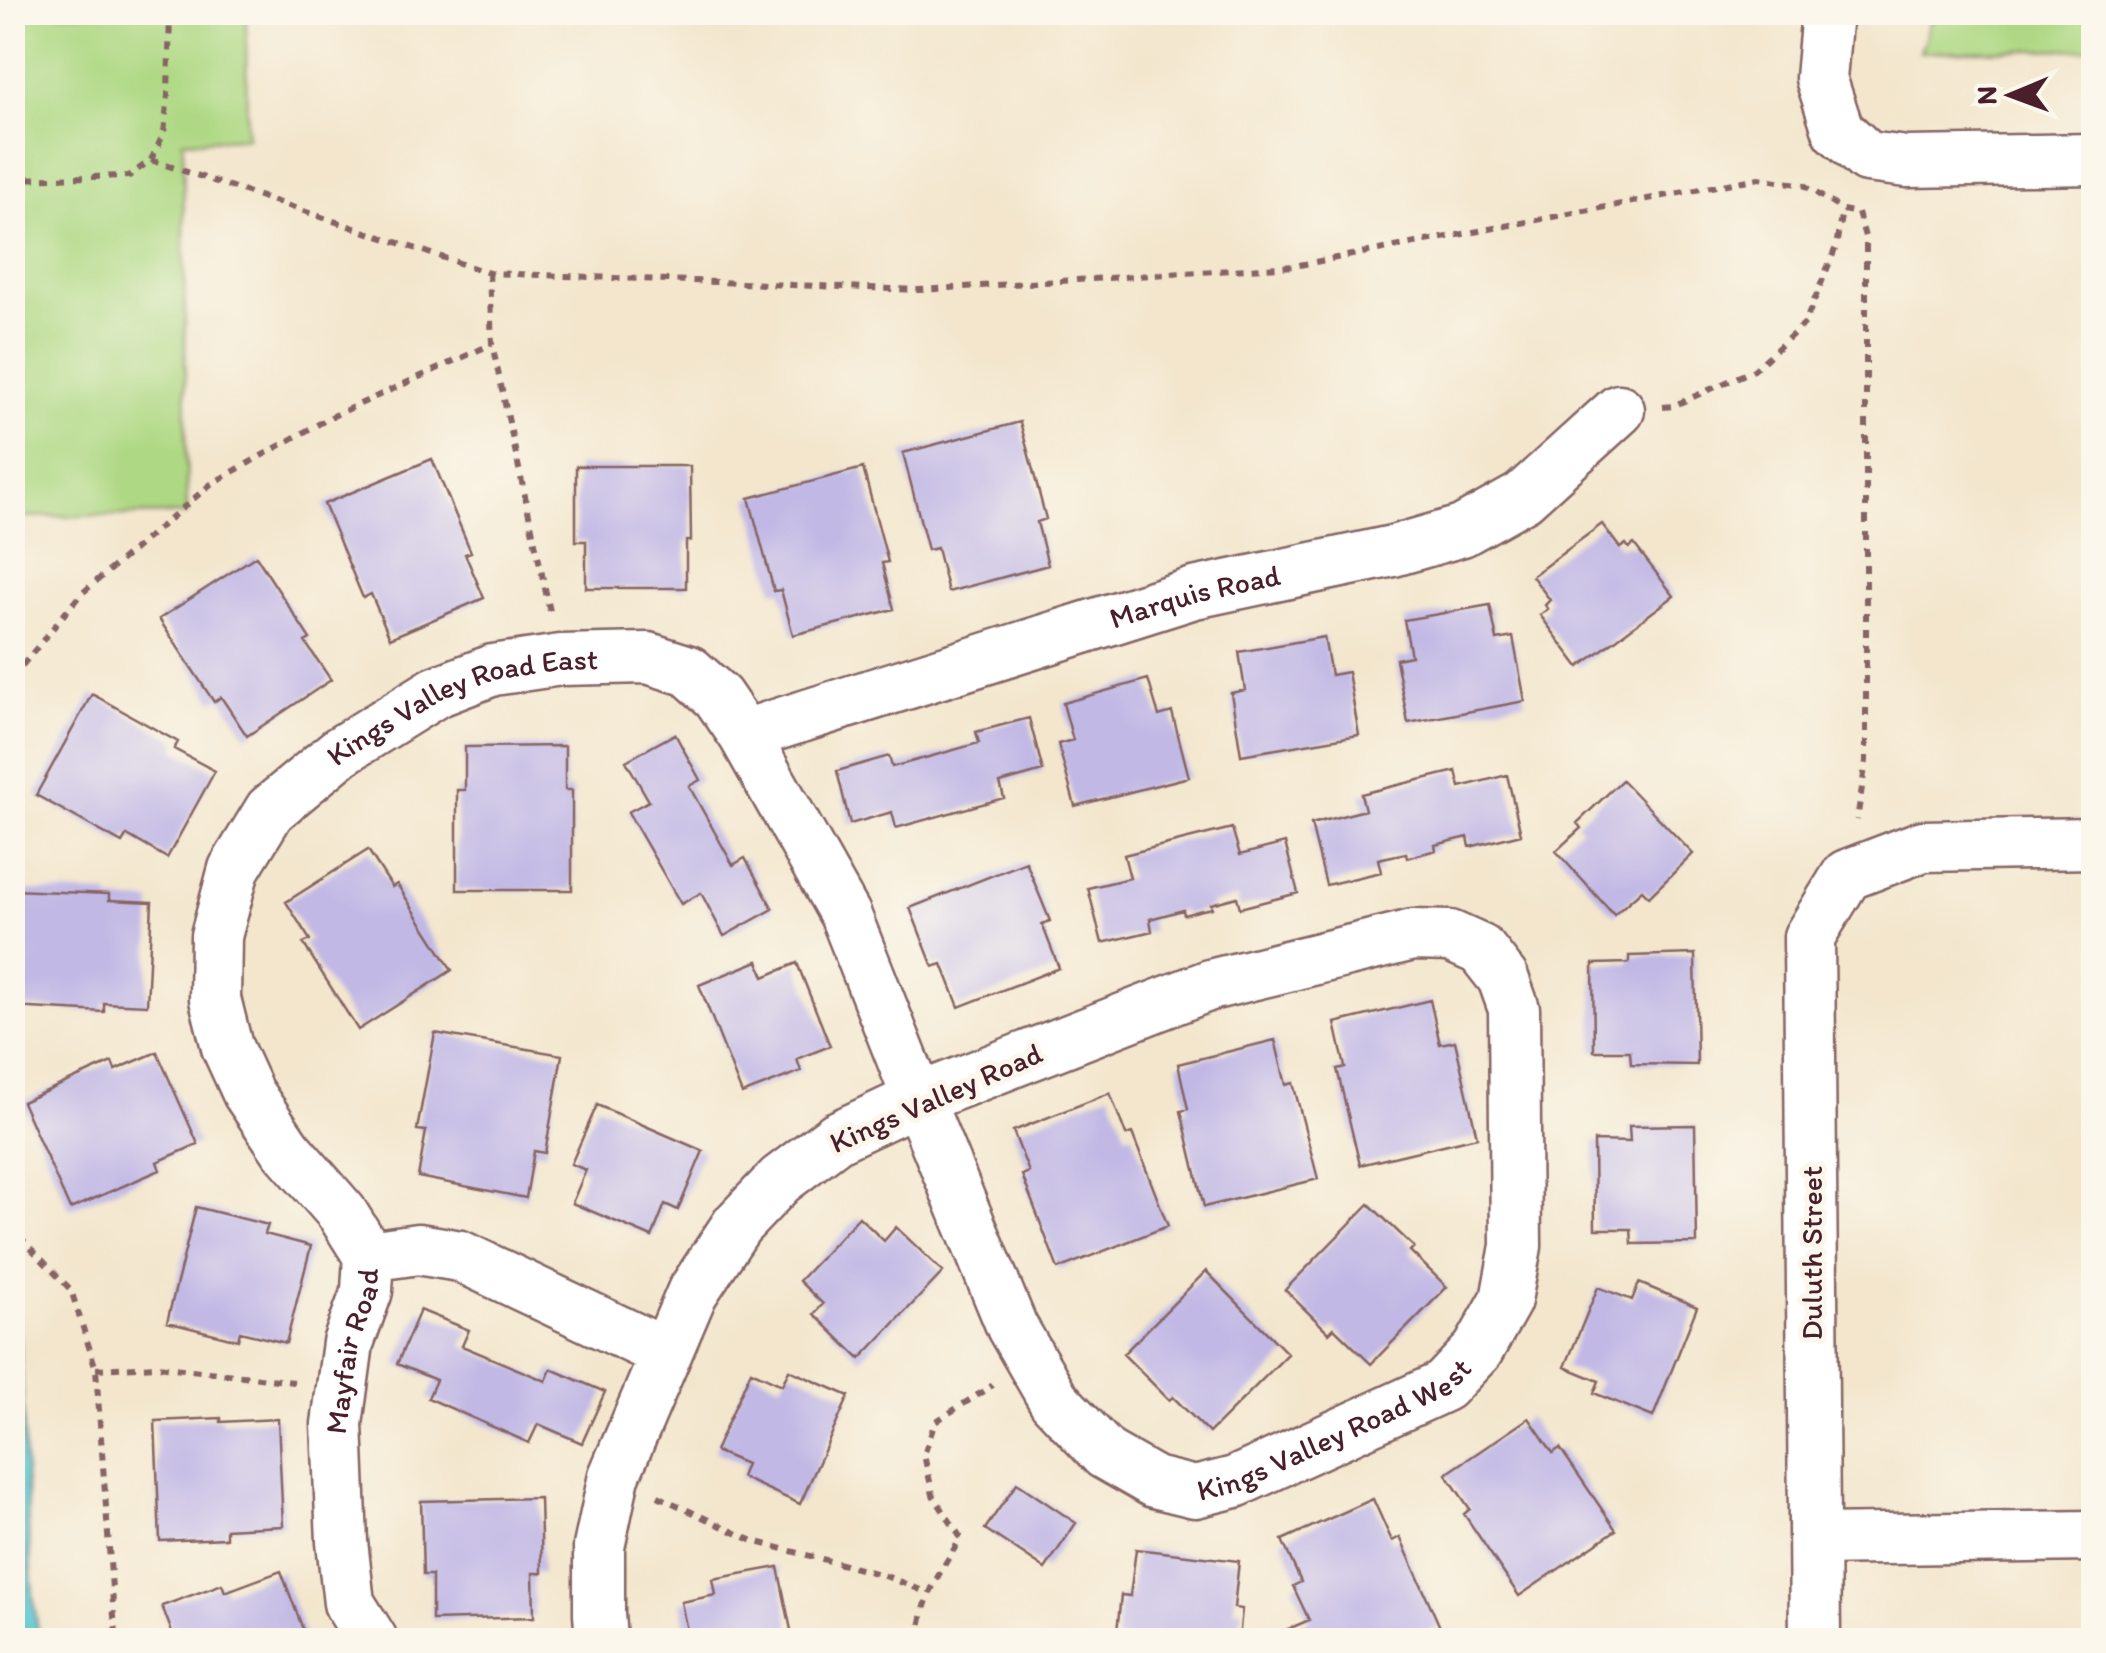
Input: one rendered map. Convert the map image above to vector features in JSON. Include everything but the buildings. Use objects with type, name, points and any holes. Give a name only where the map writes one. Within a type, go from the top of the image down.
[{"type":"street","points":[[1828,12],[1822,78],[1838,130],[1867,158],[1906,162],[2094,159]]},
{"type":"street","name":"Marquis Road","points":[[744,735],[1194,593],[1392,551],[1462,531],[1523,496],[1619,410]]},
{"type":"street","name":"Kings Valley Road East","points":[[369,1256],[342,1213],[286,1149],[248,1093],[227,1048],[215,1000],[216,936],[234,869],[270,810],[341,751],[436,692],[494,670],[561,660],[648,658],[689,671],[718,697],[744,735],[845,914],[918,1100]]},
{"type":"street","points":[[1848,875],[1923,846],[2094,844]]},
{"type":"street","name":"Duluth Street","points":[[1815,1640],[1809,938],[1848,875]]},
{"type":"street","name":"Kings Valley Road","points":[[601,1640],[599,1547],[614,1476],[692,1293],[737,1224],[780,1180],[837,1137],[918,1100],[1210,985],[1413,935]]},
{"type":"street","name":"Kings Valley Road West","points":[[918,1100],[1012,1327],[1054,1400],[1106,1454],[1154,1482],[1195,1492],[1235,1482],[1444,1386],[1478,1350],[1506,1300],[1516,1246],[1514,1009],[1503,978],[1481,950],[1450,936],[1413,935]]},
{"type":"street","name":"Mayfair Road","points":[[372,1640],[349,1603],[337,1424],[348,1343],[367,1292],[369,1256],[418,1249],[460,1256],[665,1353]]},
{"type":"street","points":[[1814,1540],[2094,1536]]},
{"type":"path","points":[[12,179],[129,176],[152,160],[164,133],[170,12]]},
{"type":"path","points":[[152,160],[490,274],[918,290],[1294,266],[1759,178],[1804,185],[1842,210],[1858,213],[1866,240],[1866,761],[1848,875]]},
{"type":"path","points":[[1619,410],[1674,406],[1754,370],[1804,323],[1836,247],[1842,210]]},
{"type":"path","points":[[490,274],[492,344],[561,660]]},
{"type":"path","points":[[12,678],[80,595],[210,484],[331,417],[492,344]]},
{"type":"path","points":[[12,1222],[22,1240],[71,1290],[96,1370],[117,1640]]},
{"type":"path","points":[[919,1640],[928,1593],[961,1538],[933,1496],[924,1455],[935,1422],[1032,1362]]},
{"type":"path","points":[[96,1370],[156,1366],[342,1387]]},
{"type":"path","points":[[614,1476],[754,1541],[883,1576],[928,1593]]},
{"type":"green space","points":[[12,13],[246,13],[247,138],[183,141],[187,514],[13,517]]},
{"type":"green space","points":[[1933,13],[2093,13],[2093,49],[1920,52]]},
{"type":"water","points":[[13,1291],[32,1578],[40,1640],[13,1640]]}]
